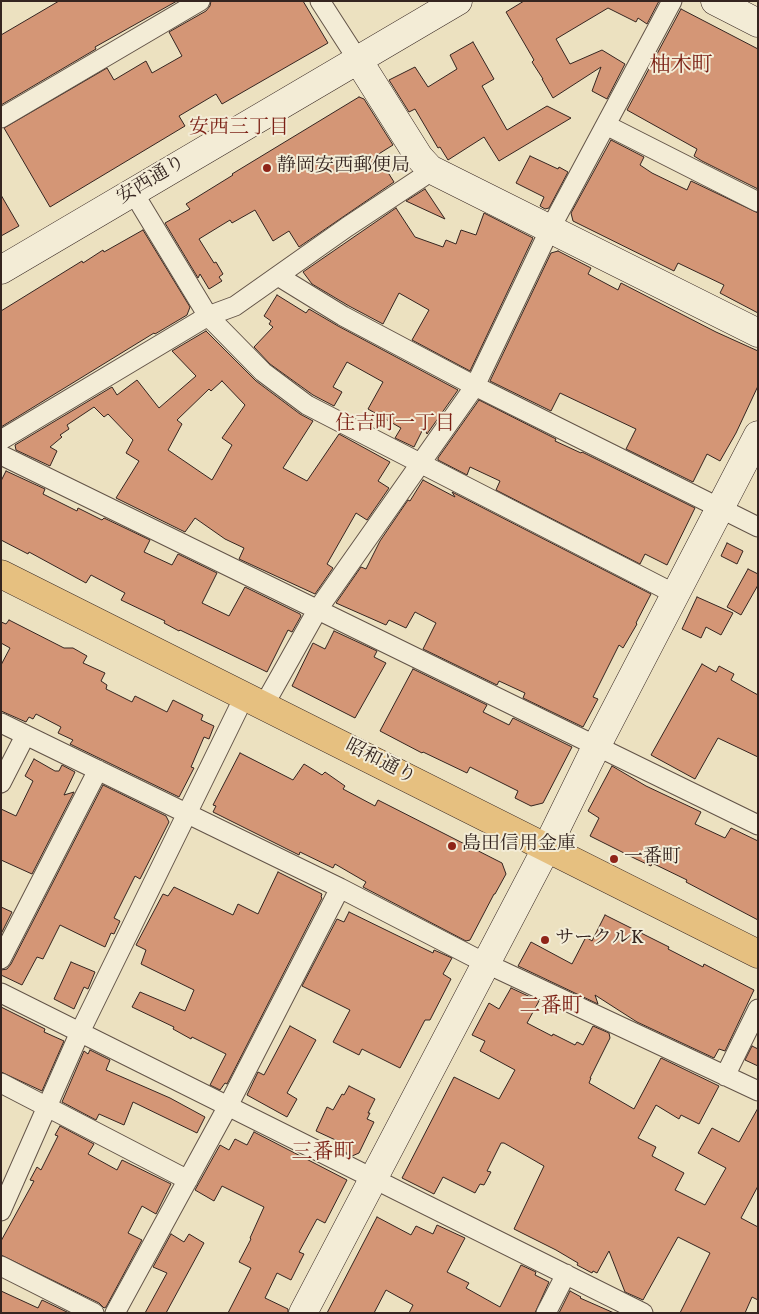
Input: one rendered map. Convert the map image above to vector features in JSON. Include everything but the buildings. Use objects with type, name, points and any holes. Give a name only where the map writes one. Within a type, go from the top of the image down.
[{"type":"highway","name":"昭和通り","points":[[1,574],[758,954]]},
{"type":"street","points":[[1,118],[200,1]]},
{"type":"street","points":[[320,1],[419,157],[433,170],[758,333]]},
{"type":"street","name":"安西通り","points":[[1,270],[458,1]]},
{"type":"street","points":[[1,1211],[80,1032],[187,813],[254,700],[475,386],[550,229],[672,1]]},
{"type":"street","points":[[715,1],[758,23]]},
{"type":"street","points":[[606,125],[758,202]]},
{"type":"street","points":[[1,440],[208,316],[235,306],[347,227],[433,170]]},
{"type":"street","points":[[133,192],[208,316],[263,372],[307,405],[675,594]]},
{"type":"street","points":[[278,276],[343,316],[475,386],[758,527]]},
{"type":"street","points":[[303,1313],[546,847],[719,507],[758,436]]},
{"type":"street","points":[[1,455],[758,825]]},
{"type":"street","points":[[1,723],[340,888],[485,963],[758,1091]]},
{"type":"street","points":[[1,783],[25,736]]},
{"type":"street","points":[[1,959],[98,770]]},
{"type":"street","points":[[115,1313],[228,1106],[340,888]]},
{"type":"street","points":[[1,994],[643,1313]]},
{"type":"street","points":[[725,1076],[758,1008]]},
{"type":"street","points":[[1,1083],[188,1180]]},
{"type":"street","points":[[1,1266],[94,1313]]},
{"type":"street","points":[[546,1313],[566,1274]]},
{"type":"place","name":"静岡安西郵便局","points":[[267,168]]},
{"type":"place","name":"島田信用金庫","points":[[452,846]]},
{"type":"place","name":"一番町","points":[[614,859]]},
{"type":"place","name":"サークルK","points":[[545,940]]},
{"type":"district","name":"柚木町","points":[[681,67]]},
{"type":"district","name":"安西三丁目","points":[[239,129]]},
{"type":"district","name":"住吉町一丁目","points":[[395,425]]},
{"type":"district","name":"二番町","points":[[551,1008]]},
{"type":"district","name":"三番町","points":[[323,1154]]}]
